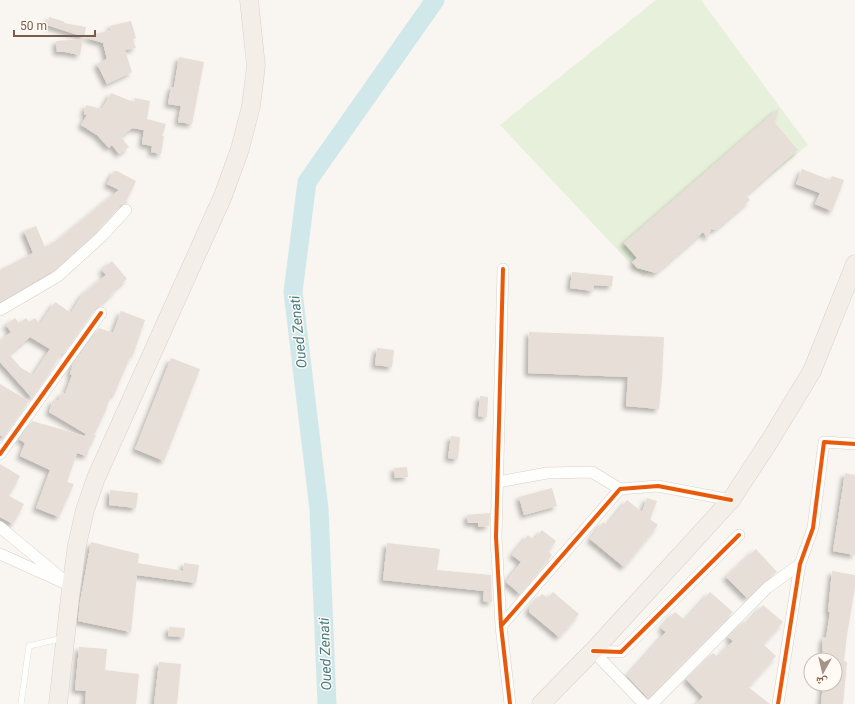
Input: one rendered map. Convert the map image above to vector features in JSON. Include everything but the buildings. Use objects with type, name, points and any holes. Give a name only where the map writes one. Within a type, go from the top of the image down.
[{"type":"main road","points":[[58,704],[71,586],[77,545],[85,510],[96,478],[217,210],[240,149],[251,106],[256,66],[249,0]]},
{"type":"main road","points":[[541,704],[593,651],[731,500],[769,442],[812,371],[855,264]]},
{"type":"street","points":[[0,310],[58,276],[101,237],[126,210]]},
{"type":"street","points":[[503,269],[496,537],[500,626],[510,704]]},
{"type":"street","points":[[0,454],[102,313]]},
{"type":"street","points":[[778,704],[800,564],[813,528],[824,442],[855,444]]},
{"type":"street","points":[[498,482],[547,473],[592,472],[620,489],[658,486],[731,500]]},
{"type":"street","points":[[500,626],[620,489]]},
{"type":"street","points":[[0,527],[71,586]]},
{"type":"street","points":[[593,651],[621,652],[739,535]]},
{"type":"street","points":[[0,554],[71,586]]},
{"type":"street","points":[[652,704],[767,588],[800,564]]},
{"type":"street","points":[[593,651],[644,704]]},
{"type":"lane","points":[[21,704],[29,646],[65,637]]},
{"type":"green space","points":[[656,0],[701,0],[808,145],[643,277],[500,125]]},
{"type":"waterway","name":"Oued Zenati","points":[[327,704],[319,509],[293,292],[307,182],[435,0]]},
{"type":"cycle path","points":[[503,269],[496,537],[501,626],[510,704]]},
{"type":"cycle path","points":[[0,454],[101,313]]},
{"type":"cycle path","points":[[778,704],[800,564],[813,528],[824,442],[855,444]]},
{"type":"cycle path","points":[[501,626],[620,489],[658,486],[731,500]]},
{"type":"cycle path","points":[[593,651],[621,652],[739,535]]}]
